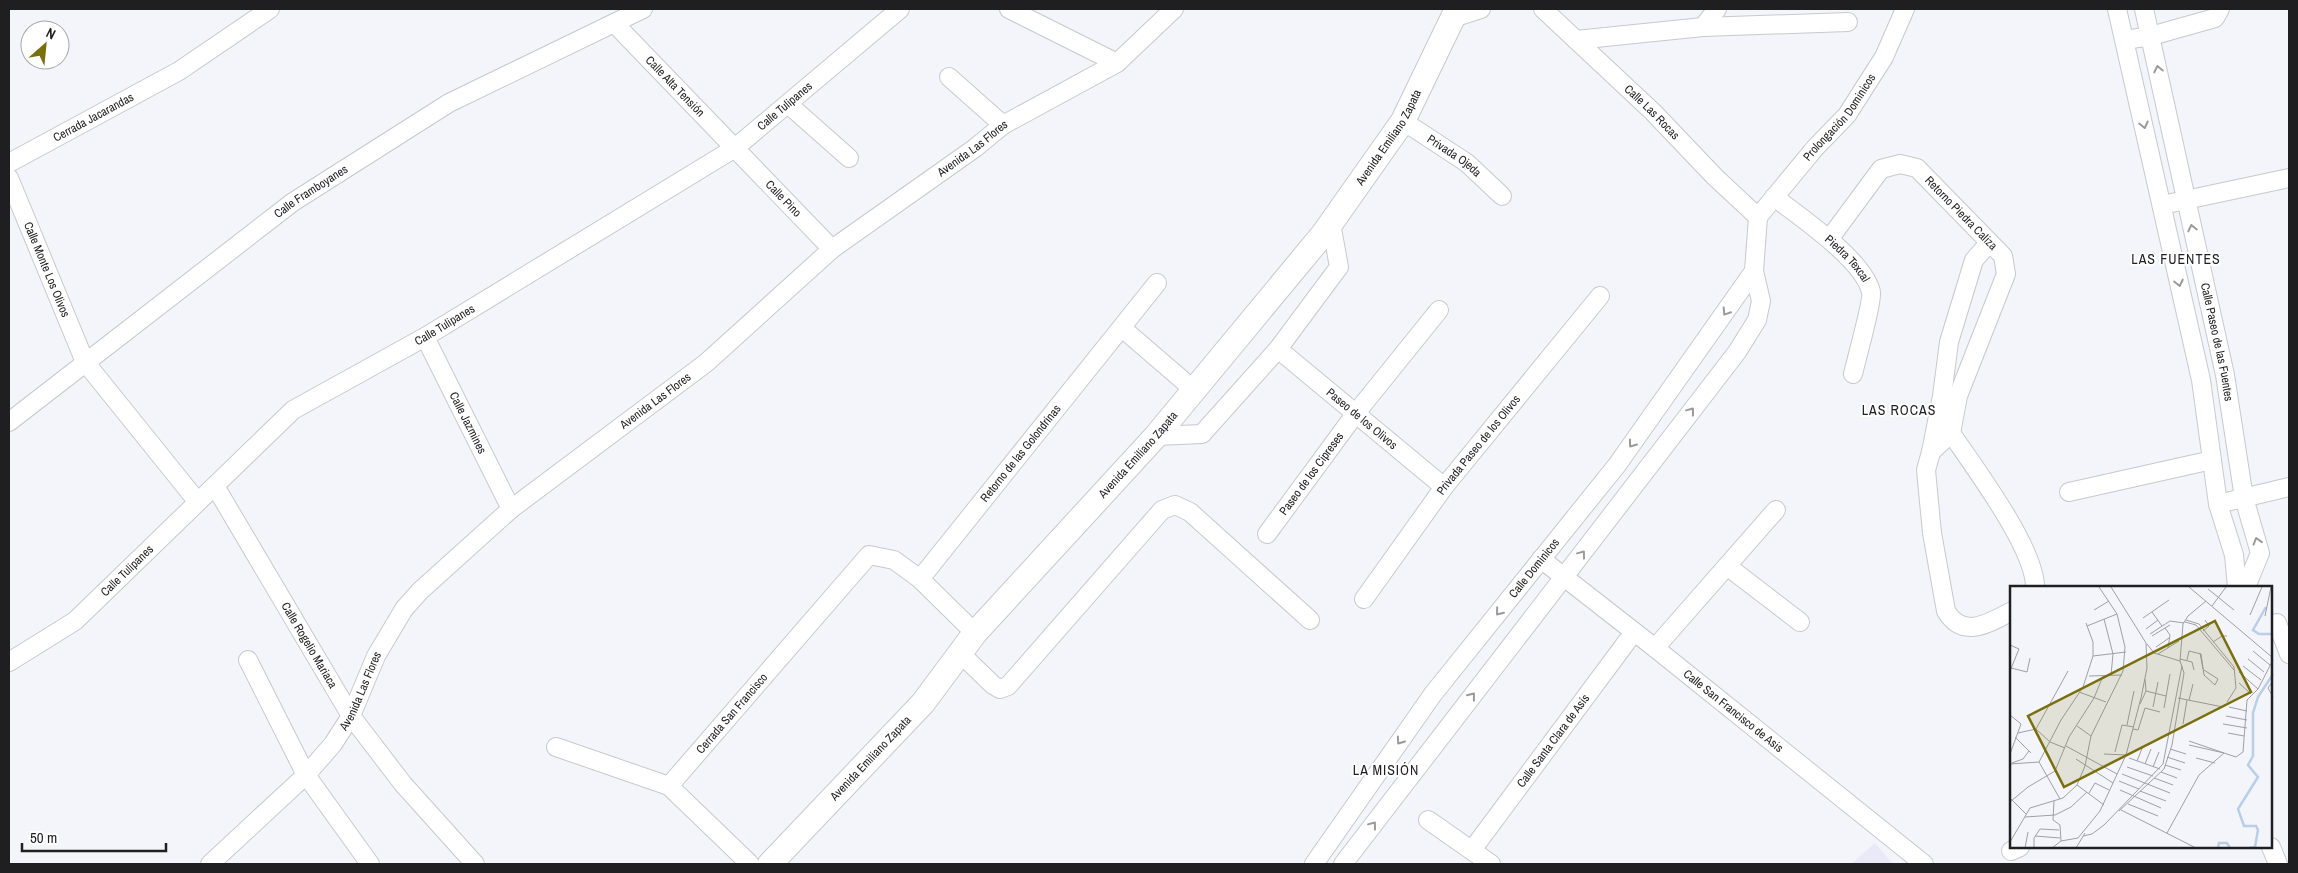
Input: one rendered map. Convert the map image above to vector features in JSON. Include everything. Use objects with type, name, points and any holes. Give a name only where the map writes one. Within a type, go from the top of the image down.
[{"type":"main road","name":"Avenida Emiliano Zapata","points":[[770,864],[923,703],[975,633],[1156,436],[1330,223],[1404,121],[1455,13]]},
{"type":"street","name":"Cerrada Jacarandas","points":[[9,163],[179,71],[270,9]]},
{"type":"street","name":"Calle Framboyanes","points":[[9,422],[293,202],[449,103],[643,9]]},
{"type":"street","name":"Calle Tulipanes","points":[[9,662],[75,621],[293,410],[425,337],[735,148],[900,9]]},
{"type":"street","points":[[1010,9],[1117,63]]},
{"type":"street","name":"Avenida Las Flores","points":[[210,864],[306,775],[333,744],[350,716],[376,656],[404,609],[420,591],[511,509],[706,363],[832,249],[975,148],[1003,125],[1117,63],[1174,9]]},
{"type":"street","points":[[1455,13],[1481,9]]},
{"type":"street","name":"Calle Las Rocas","points":[[1542,9],[1654,112],[1715,177],[1758,217]]},
{"type":"street","points":[[1703,27],[1717,9]]},
{"type":"street","name":"Prolongación Dominicos","points":[[1758,217],[1815,148],[1847,115],[1884,57],[1905,9]]},
{"type":"street","name":"Calle Paseo de las Fuentes","points":[[2117,9],[2200,380],[2218,504],[2234,555],[2237,586]]},
{"type":"street","name":"Calle Paseo de las Fuentes","points":[[2144,9],[2225,375],[2244,498],[2260,553],[2246,586]]},
{"type":"street","points":[[2124,40],[2151,36],[2215,18],[2220,9]]},
{"type":"street","points":[[1576,40],[1703,27],[1848,22]]},
{"type":"street","name":"Calle Alta Tensión","points":[[614,23],[735,148]]},
{"type":"street","points":[[949,77],[1003,125]]},
{"type":"street","points":[[788,104],[849,158]]},
{"type":"street","name":"Privada Ojeda","points":[[1404,121],[1467,163],[1502,196]]},
{"type":"street","name":"Calle Pino","points":[[735,148],[832,249]]},
{"type":"street","name":"Retorno Piedra Caliza","points":[[1830,238],[1881,169],[1900,164],[1917,168],[2003,256],[2006,274],[1958,396],[1951,433]]},
{"type":"street","name":"Calle Monte Los Olivos","points":[[9,178],[85,362]]},
{"type":"street","points":[[2162,206],[2289,178]]},
{"type":"street","name":"Piedra Texcal","points":[[1774,197],[1830,238],[1864,277],[1872,293],[1853,374]]},
{"type":"street","points":[[1343,864],[1736,352],[1757,320],[1761,301],[1754,272],[1758,217]]},
{"type":"street","points":[[1156,436],[1202,434],[1278,349],[1339,267],[1330,223]]},
{"type":"street","points":[[1989,242],[1974,260],[1949,342],[1942,396],[1926,470],[1932,533],[1946,611],[1952,621],[1963,626],[1980,627],[2010,612]]},
{"type":"street","name":"Calle Dominicos","points":[[1314,864],[1433,694],[1617,465],[1754,272]]},
{"type":"street","name":"Retorno de las Golondrinas","points":[[920,579],[1157,283]]},
{"type":"street","name":"Privada Paseo de los Olivos","points":[[1364,600],[1444,486],[1600,296]]},
{"type":"street","name":"Paseo de los Cipreses","points":[[1267,534],[1356,413],[1439,310]]},
{"type":"street","points":[[1122,328],[1194,390]]},
{"type":"street","name":"Calle Jazmines","points":[[425,337],[511,509]]},
{"type":"street","name":"Paseo de los Olivos","points":[[1278,349],[1444,486]]},
{"type":"street","points":[[85,362],[198,501]]},
{"type":"street","points":[[2200,380],[2225,375]]},
{"type":"street","points":[[1931,452],[1951,433],[2010,522],[2032,568],[2035,586]]},
{"type":"street","points":[[2069,492],[2212,460]]},
{"type":"street","name":"Calle Rogelio Mariaca","points":[[215,486],[350,716],[402,784],[475,864]]},
{"type":"street","points":[[2218,504],[2289,487]]},
{"type":"street","points":[[960,652],[993,685],[1000,689],[1008,686],[1162,510],[1175,505],[1190,512],[1310,620]]},
{"type":"street","points":[[1655,648],[1776,510]]},
{"type":"street","name":"Cerrada San Francisco","points":[[670,786],[869,555],[894,560],[920,579]]},
{"type":"street","name":"Calle San Francisco de Asis","points":[[1541,559],[1924,864]]},
{"type":"street","points":[[1727,566],[1800,622]]},
{"type":"street","points":[[920,579],[975,633]]},
{"type":"street","points":[[2277,623],[2289,654]]},
{"type":"street","name":"Calle Santa Clara de Asís","points":[[1472,850],[1634,632]]},
{"type":"street","points":[[248,660],[306,775],[370,864]]},
{"type":"street","points":[[556,747],[670,786],[750,864]]},
{"type":"street","points":[[1374,779],[1396,794]]},
{"type":"street","points":[[1428,820],[1492,864]]},
{"type":"street","points":[[2271,848],[2278,864]]},
{"type":"shaded area","points":[[1875,843],[1893,864],[1851,864]]},
{"type":"district","name":"LAS FUENTES","points":[[2176,259]]},
{"type":"district","name":"LAS ROCAS","points":[[1899,410]]},
{"type":"district","name":"LA MISIÓN","points":[[1386,770]]}]
